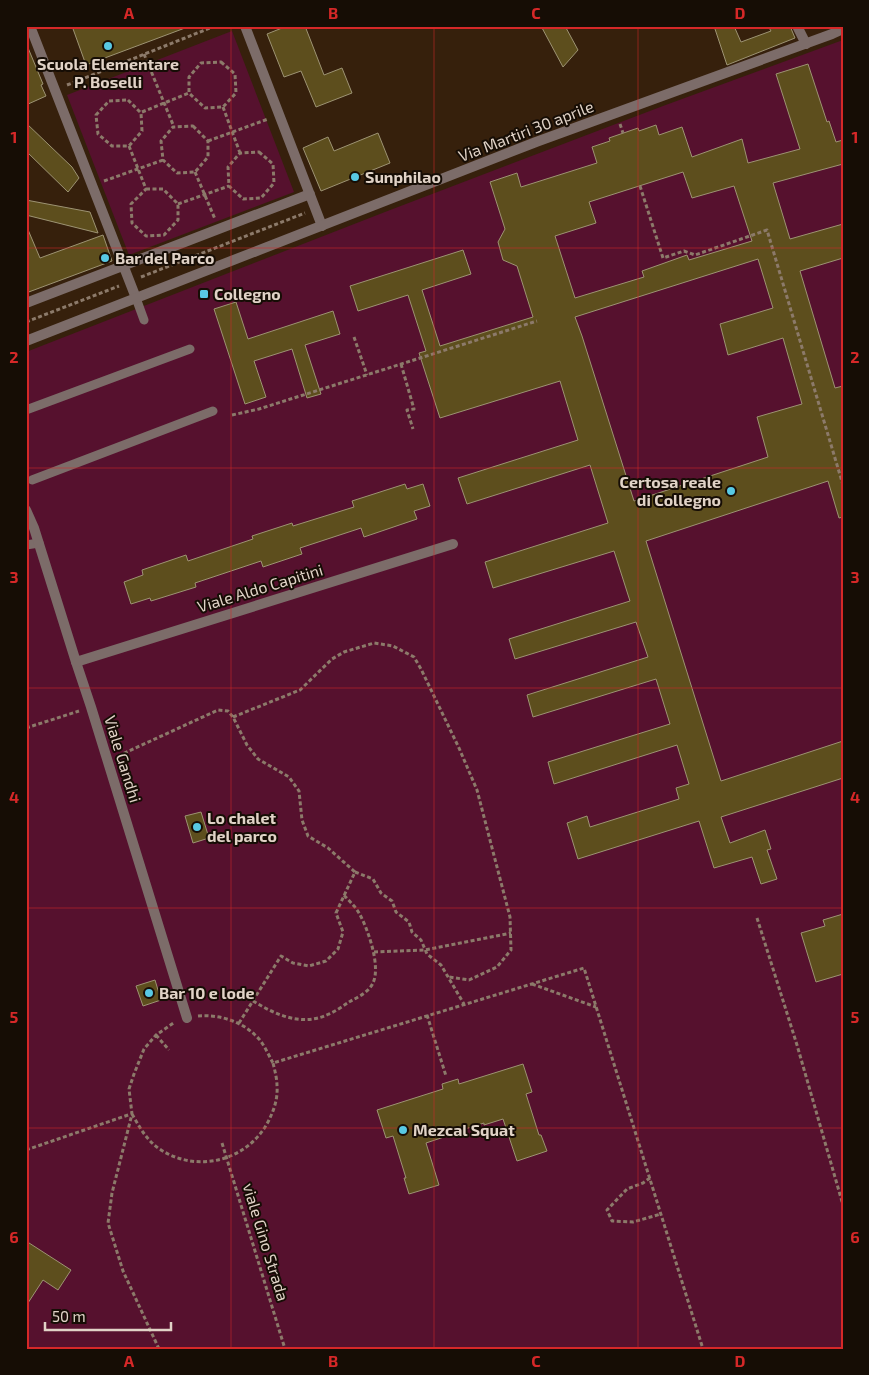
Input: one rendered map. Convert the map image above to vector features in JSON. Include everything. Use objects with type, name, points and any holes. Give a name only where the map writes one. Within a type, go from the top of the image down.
[{"type":"street","points":[[30,26],[136,298]]},
{"type":"street","points":[[245,26],[322,226]]},
{"type":"street","points":[[797,26],[806,44]]},
{"type":"street","name":"Via Martiri 30 aprile","points":[[26,340],[536,142],[843,29]]},
{"type":"street","points":[[26,303],[310,194]]},
{"type":"street","name":"Viale Gandhi","points":[[26,510],[91,707],[187,1018]]},
{"type":"street","name":"Viale Aldo Capitini","points":[[76,662],[453,544]]},
{"type":"lane","points":[[136,298],[144,320]]},
{"type":"lane","points":[[26,410],[190,349]]},
{"type":"lane","points":[[32,480],[213,411]]},
{"type":"lane","points":[[26,545],[38,543]]},
{"type":"path","points":[[55,90],[215,26]]},
{"type":"path","points":[[144,54],[174,127]]},
{"type":"path","points":[[221,62],[235,74],[236,93],[224,107],[205,108],[190,93],[189,77],[201,63],[221,62]]},
{"type":"path","points":[[141,113],[190,93]]},
{"type":"path","points":[[128,100],[141,113],[142,131],[129,146],[112,146],[98,134],[96,115],[109,101],[128,100]]},
{"type":"path","points":[[224,107],[240,153]]},
{"type":"path","points":[[208,141],[280,115]]},
{"type":"path","points":[[193,126],[208,141],[208,158],[195,172],[177,173],[162,160],[161,141],[174,127],[193,126]]},
{"type":"path","points":[[129,146],[146,189]]},
{"type":"path","points":[[259,152],[273,164],[274,183],[261,198],[243,199],[229,186],[228,167],[240,153],[259,152]]},
{"type":"path","points":[[93,186],[162,160]]},
{"type":"path","points":[[195,172],[218,229]]},
{"type":"path","points":[[178,204],[229,186]]},
{"type":"path","points":[[640,186],[663,258],[684,251],[694,255],[767,230],[843,484]]},
{"type":"path","points":[[146,189],[163,189],[178,204],[178,220],[164,235],[146,236],[132,223],[131,204],[146,189]]},
{"type":"path","points":[[26,322],[316,209]]},
{"type":"path","points":[[232,415],[367,375],[537,321]]},
{"type":"path","points":[[354,337],[367,375]]},
{"type":"path","points":[[401,364],[414,409],[407,410],[413,428]]},
{"type":"path","points":[[233,716],[300,690],[332,659],[344,652],[374,643],[393,646],[414,657],[422,669],[477,790],[510,917],[511,950],[497,967],[469,980],[449,977]]},
{"type":"path","points":[[26,728],[91,707]]},
{"type":"path","points":[[108,761],[218,710],[228,711],[233,716],[247,745],[258,758],[289,778],[299,791],[302,820],[308,836],[328,848],[356,872],[374,879],[381,893],[392,901],[396,912],[409,922],[412,932],[421,940],[427,954],[441,965],[464,1004]]},
{"type":"path","points":[[239,1023],[281,956],[293,963],[309,966],[326,961],[338,949],[343,932],[336,914],[356,872]]},
{"type":"path","points":[[253,1000],[272,1012],[294,1019],[313,1019],[329,1014],[364,993],[372,984],[376,974],[374,952],[359,912],[344,895]]},
{"type":"path","points":[[757,918],[797,1045],[843,1205]]},
{"type":"path","points":[[374,952],[425,950],[510,932]]},
{"type":"path","points":[[273,1063],[584,968],[704,1349]]},
{"type":"path","points":[[532,983],[596,1007]]},
{"type":"path","points":[[132,1114],[143,1134],[160,1149],[181,1159],[204,1162],[227,1158],[247,1147],[264,1130],[274,1109],[277,1086],[273,1063],[259,1039],[239,1023],[223,1018],[206,1016],[187,1018],[172,1023],[156,1034],[144,1049],[134,1074],[129,1089],[132,1114],[112,1193],[108,1223],[123,1271],[159,1349]]},
{"type":"path","points":[[427,1016],[446,1076]]},
{"type":"path","points":[[156,1034],[169,1050]]},
{"type":"path","points":[[26,1150],[132,1114]]},
{"type":"path","name":"viale Gino Strada","points":[[222,1143],[285,1349]]},
{"type":"path","points":[[650,1178],[627,1189],[608,1210],[612,1221],[633,1222],[661,1214]]},
{"type":"shaded area","points":[[232,31],[294,192],[129,255],[67,95]]},
{"type":"shaded area","points":[[843,40],[843,1349],[26,1349],[26,352],[385,212]]},
{"type":"building","name":"Scuola Elementare P. Boselli","points":[[72,26],[185,26],[185,28],[86,65]]},
{"type":"building","points":[[287,26],[305,26],[324,75],[342,68],[352,93],[316,107],[301,71],[284,77],[267,34]]},
{"type":"building","points":[[541,26],[565,26],[578,50],[563,67]]},
{"type":"building","points":[[714,26],[734,26],[741,42],[771,31],[768,26],[790,26],[795,38],[727,65]]},
{"type":"building","points":[[26,43],[46,96],[26,105]]},
{"type":"building","name":"Certosa reale di Collegno","points":[[808,64],[827,122],[829,121],[836,142],[843,140],[843,164],[773,183],[790,239],[843,224],[843,258],[800,271],[835,388],[843,386],[843,517],[839,518],[828,481],[646,541],[721,781],[843,741],[843,778],[721,817],[730,843],[765,830],[771,849],[767,850],[777,879],[761,884],[752,857],[714,868],[699,821],[578,859],[567,823],[587,816],[590,827],[679,799],[676,788],[689,784],[677,745],[554,784],[548,762],[670,724],[656,679],[533,717],[527,695],[648,657],[636,622],[515,659],[509,639],[630,601],[614,551],[493,588],[485,562],[608,523],[590,465],[467,504],[458,478],[578,440],[560,381],[440,418],[419,353],[426,351],[408,295],[358,311],[350,286],[463,250],[471,274],[422,290],[440,346],[533,317],[517,266],[503,260],[498,242],[505,229],[490,182],[517,173],[521,187],[597,163],[592,147],[610,141],[609,138],[638,128],[639,131],[656,125],[659,135],[682,127],[692,157],[742,139],[748,163],[800,149],[776,74]],"holes":[[[683,172],[692,198],[734,186],[752,241],[689,260],[687,255],[642,271],[644,277],[575,298],[555,236],[596,223],[589,202]],[[758,259],[773,308],[720,324],[728,355],[783,338],[802,404],[757,417],[768,457],[634,501],[575,317]]]},
{"type":"building","points":[[26,123],[72,167],[79,178],[68,192],[26,151]]},
{"type":"building","points":[[378,133],[390,163],[321,191],[303,148],[328,137],[334,151]]},
{"type":"building","points":[[26,200],[90,212],[98,233],[26,215]]},
{"type":"building","points":[[26,225],[40,258],[103,235],[112,261],[26,293]]},
{"type":"building","points":[[236,302],[248,339],[333,311],[340,334],[305,345],[321,394],[307,398],[292,349],[254,361],[266,397],[245,404],[214,309]]},
{"type":"building","points":[[405,484],[407,489],[423,484],[430,506],[414,511],[417,519],[364,537],[361,528],[300,548],[302,554],[263,567],[261,561],[195,583],[196,587],[151,601],[150,598],[131,604],[124,582],[143,575],[142,570],[186,555],[188,561],[253,539],[252,536],[292,523],[293,526],[354,507],[352,501]]},
{"type":"building","name":"Lo chalet del parco","points":[[201,812],[209,838],[193,843],[185,816]]},
{"type":"building","points":[[843,914],[843,974],[816,982],[801,933],[825,926],[823,920]]},
{"type":"building","name":"Bar 10 e lode","points":[[155,980],[161,1000],[143,1006],[136,986]]},
{"type":"building","points":[[523,1064],[532,1092],[526,1094],[539,1135],[541,1135],[547,1151],[517,1161],[503,1119],[484,1125],[484,1123],[426,1143],[439,1185],[409,1194],[393,1136],[386,1138],[377,1110],[443,1089],[442,1084],[458,1079],[459,1084]]},
{"type":"building","points":[[26,1241],[71,1270],[58,1290],[43,1280],[26,1306]]},
{"type":"place","name":"Scuola Elementare P. Boselli","points":[[108,46]]},
{"type":"place","name":"Sunphilao","points":[[355,177]]},
{"type":"place","name":"Bar del Parco","points":[[105,258]]},
{"type":"place","name":"Collegno","points":[[204,294]]},
{"type":"place","name":"Certosa reale di Collegno","points":[[731,491]]},
{"type":"place","name":"Lo chalet del parco","points":[[197,827]]},
{"type":"place","name":"Bar 10 e lode","points":[[149,993]]},
{"type":"place","name":"Mezcal Squat","points":[[403,1130]]}]
